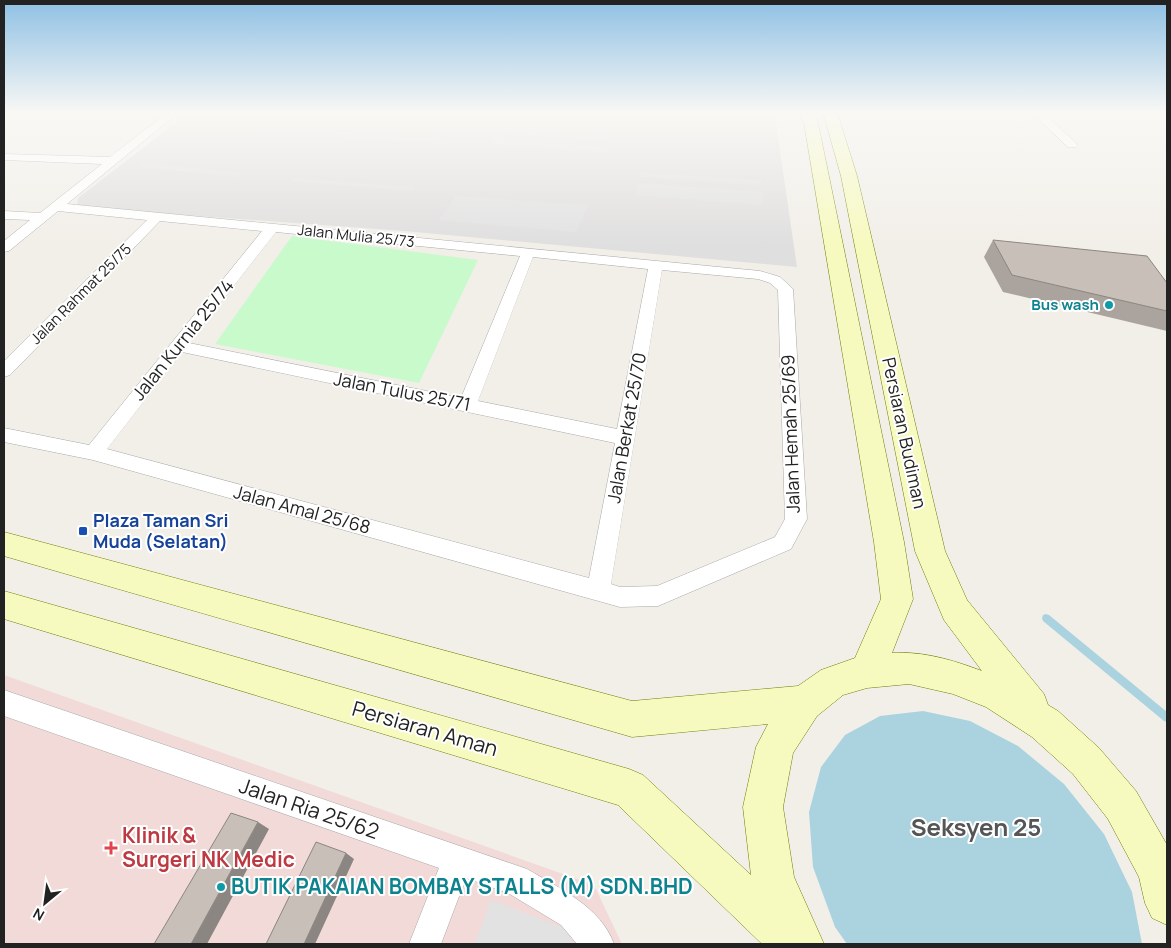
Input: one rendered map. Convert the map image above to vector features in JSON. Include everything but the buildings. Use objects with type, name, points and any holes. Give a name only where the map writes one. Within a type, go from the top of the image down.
[{"type":"main road","name":"Persiaran Budiman","points":[[821,156],[889,542],[897,599],[867,671]]},
{"type":"main road","name":"Persiaran Budiman","points":[[838,156],[849,176],[930,551],[954,610],[1045,724]]},
{"type":"main road","points":[[4,544],[632,719],[804,704]]},
{"type":"main road","name":"Persiaran Aman","points":[[4,605],[629,789],[794,944]]},
{"type":"main road","points":[[802,944],[773,879],[763,807],[775,747],[804,704],[833,682],[867,671],[909,668],[953,677],[999,695],[1045,724],[1086,761],[1122,805],[1167,852]]},
{"type":"main road","points":[[1122,805],[1158,871],[1167,903]]},
{"type":"street","points":[[4,248],[119,156]]},
{"type":"street","points":[[4,157],[113,161]]},
{"type":"street","name":"Jalan Mulia 25/73","points":[[55,207],[656,265]]},
{"type":"street","points":[[4,215],[43,217]]},
{"type":"street","name":"Jalan Rahmat 25/75","points":[[4,371],[158,217]]},
{"type":"street","name":"Jalan Kurnia 25/74","points":[[93,453],[272,228]]},
{"type":"street","points":[[467,405],[528,253]]},
{"type":"street","name":"Jalan Berkat 25/70","points":[[598,592],[656,265]]},
{"type":"street","name":"Jalan Hemah 25/69","points":[[598,592],[620,597],[658,596],[783,543],[796,520],[785,289],[775,280],[760,274],[656,265]]},
{"type":"street","name":"Jalan Tulus 25/71","points":[[178,346],[626,438]]},
{"type":"street","name":"Jalan Amal 25/68","points":[[4,435],[93,453],[598,592]]},
{"type":"street","name":"Jalan Ria 25/62","points":[[4,703],[516,880],[572,914],[598,944]]},
{"type":"street","points":[[425,944],[457,860]]},
{"type":"shaded area","points":[[132,156],[781,156],[797,267],[404,231],[77,207],[78,198]]},
{"type":"shaded area","points":[[144,163],[243,173],[239,177],[140,167]]},
{"type":"shaded area","points":[[641,172],[761,180],[761,185],[640,177]]},
{"type":"shaded area","points":[[292,178],[415,187],[413,191],[289,181]]},
{"type":"shaded area","points":[[639,183],[763,192],[763,205],[635,195]]},
{"type":"shaded area","points":[[456,196],[588,205],[576,232],[439,220]]},
{"type":"shaded area","points":[[4,675],[594,885],[622,944],[4,944]]},
{"type":"shaded area","points":[[491,900],[566,929],[573,944],[475,944]]},
{"type":"green space","points":[[292,236],[478,260],[419,383],[215,344]]},
{"type":"water","points":[[923,711],[970,721],[1018,746],[1064,784],[1104,834],[1132,892],[1142,944],[847,944],[835,927],[813,867],[809,812],[821,767],[845,735],[880,716]]},
{"type":"waterway","points":[[1046,618],[1167,718]]},
{"type":"place","name":"Bus wash","points":[[1109,305]]},
{"type":"place","name":"Plaza Taman Sri Muda (Selatan)","points":[[83,531]]},
{"type":"place","name":"Klinik & Surgeri NK Medic","points":[[111,848]]},
{"type":"place","name":"BUTIK PAKAIAN BOMBAY STALLS (M) SDN.BHD","points":[[221,887]]},
{"type":"district","name":"Seksyen 25","points":[[976,828]]}]
